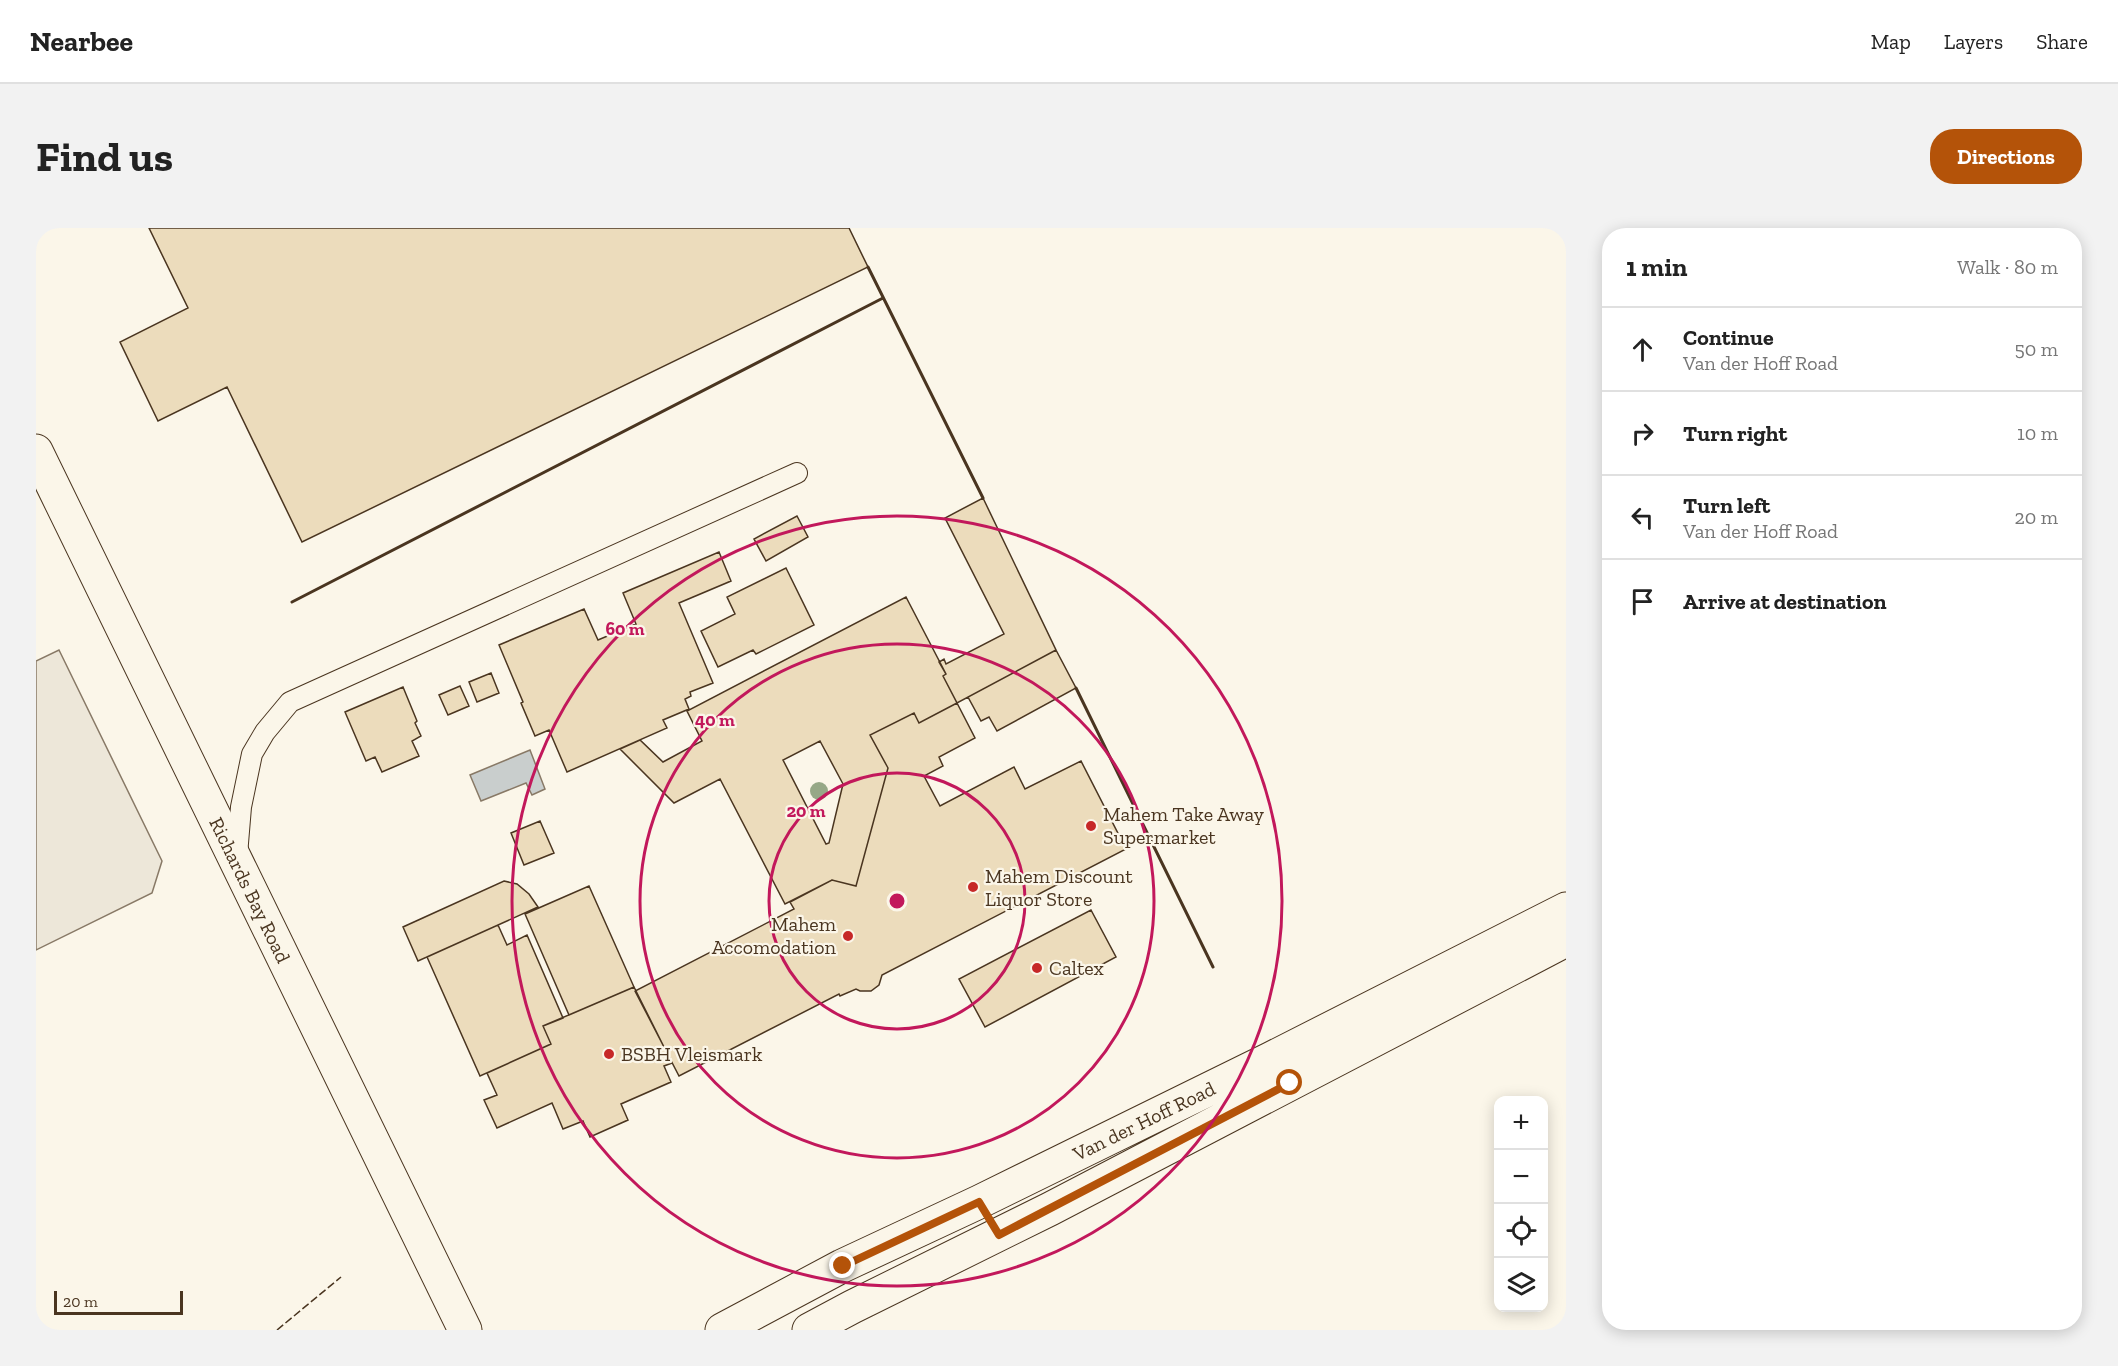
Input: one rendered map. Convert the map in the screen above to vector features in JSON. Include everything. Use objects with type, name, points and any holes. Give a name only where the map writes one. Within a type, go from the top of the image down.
[{"type":"main road","name":"Richards Bay Road","points":[[36,451],[465,1330]]},
{"type":"main road","name":"Van der Hoff Road","points":[[722,1330],[843,1266],[979,1202],[1395,997],[1566,909]]},
{"type":"main road","name":"Van der Hoff Road","points":[[809,1330],[844,1318],[1566,940]]},
{"type":"lane","points":[[237,863],[241,807],[252,754],[265,732],[290,702],[797,473]]},
{"type":"lane","points":[[979,1202],[999,1235]]},
{"type":"shaded area","points":[[59,650],[162,861],[152,893],[36,950],[36,661]]},
{"type":"shaded area","points":[[530,750],[545,789],[532,795],[526,783],[481,801],[470,775]]},
{"type":"building","points":[[149,228],[849,228],[868,267],[302,542],[227,387],[158,421],[120,342],[188,308]]},
{"type":"building","points":[[983,498],[1056,650],[957,703],[943,676],[946,674],[939,662],[944,659],[946,664],[1004,634],[945,518]]},
{"type":"building","points":[[797,516],[808,537],[766,561],[754,539]]},
{"type":"building","points":[[719,552],[731,581],[679,603],[713,683],[690,692],[691,696],[685,699],[689,709],[663,720],[667,728],[567,772],[549,730],[535,736],[499,645],[584,609],[598,640],[636,624],[623,593]]},
{"type":"building","points":[[786,568],[814,625],[756,654],[753,650],[718,667],[701,631],[735,614],[727,597]]},
{"type":"building","points":[[906,597],[946,674],[943,676],[957,703],[919,723],[914,713],[870,735],[888,768],[856,886],[832,880],[785,904],[720,779],[674,803],[620,749],[640,740],[663,762],[702,741],[687,711]],"holes":[[[820,741],[843,784],[829,843],[826,844],[783,760]]]},
{"type":"building","points":[[1056,650],[1076,688],[997,731],[989,717],[981,721],[968,697]]},
{"type":"building","points":[[491,673],[499,693],[477,702],[469,682]]},
{"type":"building","points":[[460,686],[469,706],[448,715],[439,695]]},
{"type":"building","points":[[403,687],[421,736],[412,741],[419,756],[382,772],[375,757],[366,761],[345,712]]},
{"type":"building","points":[[957,703],[975,738],[939,757],[943,766],[924,776],[940,806],[1014,767],[1025,789],[1081,761],[1126,849],[882,975],[879,985],[871,991],[856,989],[840,996],[839,994],[679,1076],[635,991],[794,909],[790,902],[832,880],[856,886],[888,768],[870,735],[914,713],[919,723]]},
{"type":"building","points":[[540,821],[554,853],[524,865],[511,833]]},
{"type":"building","points":[[504,881],[517,884],[529,894],[538,907],[418,961],[403,927]]},
{"type":"building","points":[[589,886],[634,987],[569,1015],[525,914]]},
{"type":"building","name":"Caltex","points":[[1091,910],[1116,957],[985,1027],[959,979]]},
{"type":"building","points":[[498,925],[507,945],[527,935],[563,1018],[543,1026],[551,1044],[480,1076],[427,957]]},
{"type":"building","points":[[634,987],[672,1063],[664,1066],[671,1082],[621,1104],[628,1120],[590,1137],[583,1121],[563,1129],[552,1103],[497,1128],[484,1100],[497,1095],[487,1073],[551,1044],[543,1026]]},
{"type":"fence","points":[[277,1330],[341,1277]]},
{"type":"wall","points":[[868,267],[983,498]]},
{"type":"wall","points":[[292,602],[883,298]]},
{"type":"wall","points":[[1076,688],[1213,967]]},
{"type":"place","name":"Mahem Take Away Supermarket","points":[[1091,826]]},
{"type":"place","name":"Mahem Discount Liquor Store","points":[[973,887]]},
{"type":"place","name":"Mahem Accomodation","points":[[848,936]]},
{"type":"place","name":"Caltex","points":[[1037,968]]},
{"type":"place","name":"BSBH Vleismark","points":[[609,1054]]},
{"type":"route","points":[[843,1266],[979,1202],[999,1235],[1290,1083]]}]
